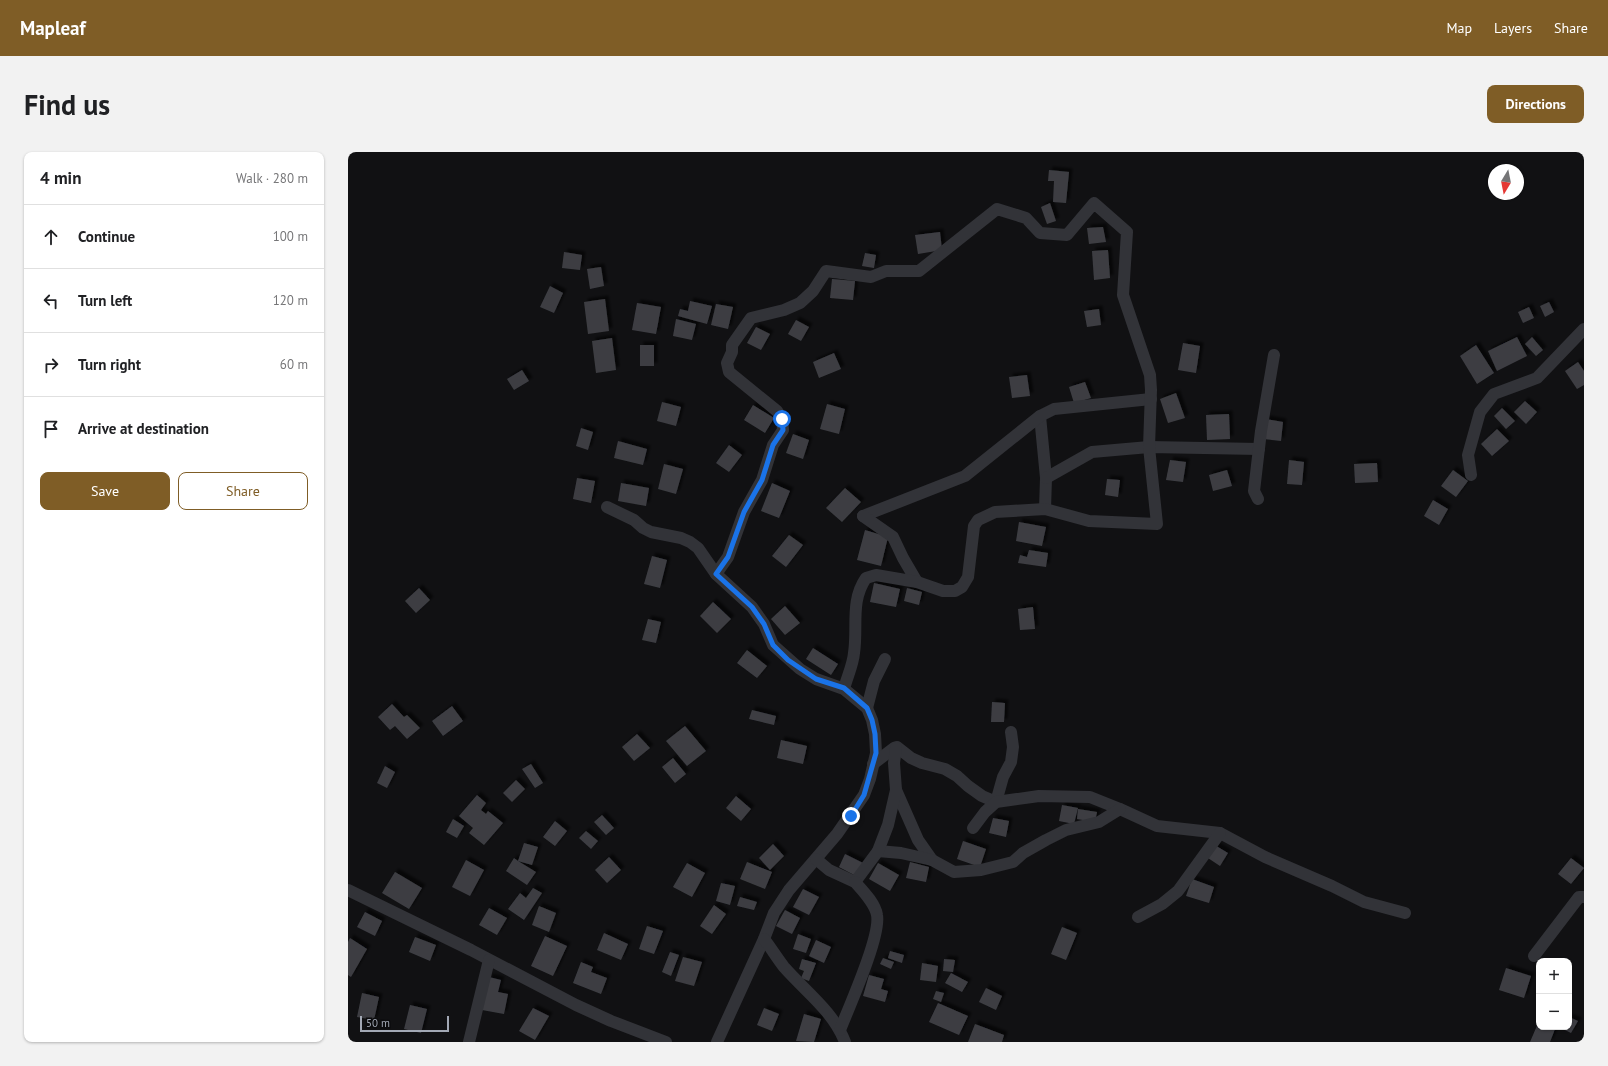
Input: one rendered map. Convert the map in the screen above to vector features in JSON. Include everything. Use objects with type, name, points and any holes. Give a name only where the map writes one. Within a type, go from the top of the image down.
[{"type":"street","points":[[716,574],[728,557],[744,512],[762,480],[773,445],[783,430],[782,419],[777,411],[729,372],[727,363],[732,352],[732,345],[751,318],[784,310],[800,303],[813,291],[826,271],[871,277],[886,271],[919,271],[997,208],[1026,218],[1040,233],[1067,235],[1094,202],[1127,232],[1123,295],[1150,375],[1151,399],[1149,447],[1157,524],[1089,521],[1045,509],[995,512],[978,520],[974,526],[968,577],[962,587],[955,591],[943,591],[917,582],[876,575],[866,578],[860,587],[857,599],[854,653],[844,688]]},
{"type":"street","points":[[1471,475],[1468,455],[1480,412],[1494,394],[1537,378],[1584,330]]},
{"type":"street","points":[[1258,499],[1254,491],[1274,355]]},
{"type":"street","points":[[917,582],[893,537],[863,516],[965,476],[1040,416],[1054,409],[1151,399]]},
{"type":"street","points":[[1040,416],[1046,478],[1045,509]]},
{"type":"street","points":[[1046,478],[1092,452],[1149,447],[1259,449]]},
{"type":"street","points":[[607,507],[634,520],[643,528],[651,532],[681,538],[698,548],[716,574],[752,607],[764,624],[773,645],[788,660],[816,679],[844,688],[867,708],[872,720],[875,734],[876,753],[864,795],[837,834],[789,890],[774,913],[764,939],[717,1042]]},
{"type":"street","points":[[867,708],[874,681],[885,659]]},
{"type":"street","points":[[973,828],[985,812],[996,802],[1003,777],[1012,762],[1013,746],[1011,732]]},
{"type":"street","points":[[873,764],[896,748]]},
{"type":"street","points":[[896,748],[922,763],[945,769],[957,776],[982,796],[996,802],[1039,796],[1090,797],[1157,826],[1220,833],[1265,857],[1332,886],[1364,902],[1404,913]]},
{"type":"street","points":[[855,882],[878,851],[888,825],[896,790],[894,763],[896,748]]},
{"type":"street","points":[[896,790],[918,840],[932,860]]},
{"type":"street","points":[[878,851],[901,853],[932,860],[954,872],[981,870],[1013,862],[1023,853],[1066,830],[1099,822],[1120,809]]},
{"type":"street","points":[[1138,917],[1162,904],[1178,891],[1220,833]]},
{"type":"street","points":[[816,859],[829,870],[855,882],[870,900],[877,914],[877,928],[840,1030]]},
{"type":"street","points":[[348,890],[576,1005],[611,1021],[666,1042]]},
{"type":"street","points":[[1534,956],[1578,897],[1584,897]]},
{"type":"street","points":[[764,939],[784,966],[824,1008],[840,1030],[844,1042]]},
{"type":"street","points":[[469,1042],[489,960]]},
{"type":"building","points":[[1049,170],[1069,172],[1066,203],[1053,202],[1054,181],[1048,181]]},
{"type":"building","points":[[1050,203],[1056,221],[1047,224],[1041,207]]},
{"type":"building","points":[[1103,227],[1106,242],[1089,244],[1087,228]]},
{"type":"building","points":[[940,232],[942,250],[918,254],[915,235]]},
{"type":"building","points":[[1108,250],[1110,278],[1094,280],[1092,251]]},
{"type":"building","points":[[564,252],[582,255],[580,270],[562,268]]},
{"type":"building","points":[[865,253],[876,255],[874,268],[862,266]]},
{"type":"building","points":[[601,267],[604,286],[590,289],[587,269]]},
{"type":"building","points":[[832,279],[855,281],[853,300],[830,298]]},
{"type":"building","points":[[550,286],[563,293],[554,313],[540,307]]},
{"type":"building","points":[[605,299],[609,331],[588,334],[584,302]]},
{"type":"building","points":[[690,301],[712,306],[707,324],[678,316],[680,309],[688,311]]},
{"type":"building","points":[[1549,302],[1554,312],[1545,317],[1540,306]]},
{"type":"building","points":[[637,303],[661,307],[656,334],[632,330]]},
{"type":"building","points":[[716,304],[733,307],[728,329],[711,325]]},
{"type":"building","points":[[1529,307],[1534,318],[1523,323],[1518,312]]},
{"type":"building","points":[[1099,309],[1101,325],[1087,327],[1084,311]]},
{"type":"building","points":[[676,319],[696,324],[692,340],[673,336]]},
{"type":"building","points":[[796,320],[809,327],[801,341],[788,334]]},
{"type":"building","points":[[756,327],[770,334],[761,350],[747,343]]},
{"type":"building","points":[[1517,337],[1527,356],[1497,371],[1488,351]]},
{"type":"building","points":[[1532,337],[1543,350],[1536,356],[1525,344]]},
{"type":"building","points":[[612,338],[616,370],[596,373],[592,341]]},
{"type":"building","points":[[1183,343],[1200,346],[1196,373],[1178,370]]},
{"type":"building","points":[[640,345],[654,345],[654,366],[640,366]]},
{"type":"building","points":[[1476,345],[1494,373],[1477,384],[1460,356]]},
{"type":"building","points":[[834,353],[841,369],[819,378],[813,362]]},
{"type":"building","points":[[1578,362],[1584,371],[1584,385],[1577,389],[1565,371]]},
{"type":"building","points":[[522,370],[529,381],[514,390],[507,379]]},
{"type":"building","points":[[1027,375],[1030,396],[1012,398],[1009,377]]},
{"type":"building","points":[[1085,382],[1091,398],[1074,403],[1069,387]]},
{"type":"building","points":[[1176,393],[1185,418],[1168,423],[1160,399]]},
{"type":"building","points":[[1525,401],[1537,412],[1526,424],[1514,412]]},
{"type":"building","points":[[662,402],[681,407],[676,426],[657,421]]},
{"type":"building","points":[[827,404],[845,409],[839,434],[820,429]]},
{"type":"building","points":[[753,405],[774,418],[765,433],[744,420]]},
{"type":"building","points":[[1502,408],[1515,421],[1506,429],[1494,416]]},
{"type":"building","points":[[1229,414],[1230,439],[1207,440],[1206,415]]},
{"type":"building","points":[[1266,419],[1283,422],[1281,441],[1263,439]]},
{"type":"building","points":[[581,428],[593,432],[588,450],[576,446]]},
{"type":"building","points":[[1497,429],[1509,441],[1492,456],[1481,444]]},
{"type":"building","points":[[793,434],[809,440],[803,459],[786,453]]},
{"type":"building","points":[[618,441],[647,449],[643,465],[614,458]]},
{"type":"building","points":[[729,445],[742,455],[729,472],[716,463]]},
{"type":"building","points":[[1170,460],[1186,462],[1183,482],[1166,480]]},
{"type":"building","points":[[1289,460],[1304,462],[1302,485],[1287,484]]},
{"type":"building","points":[[1377,463],[1378,482],[1355,483],[1354,464]]},
{"type":"building","points":[[664,464],[683,469],[676,494],[658,489]]},
{"type":"building","points":[[1227,470],[1232,486],[1213,491],[1209,475]]},
{"type":"building","points":[[1453,470],[1468,481],[1456,497],[1441,486]]},
{"type":"building","points":[[577,478],[595,481],[591,503],[573,499]]},
{"type":"building","points":[[1107,479],[1120,480],[1118,497],[1105,495]]},
{"type":"building","points":[[621,483],[649,488],[646,506],[618,501]]},
{"type":"building","points":[[772,483],[790,491],[779,518],[761,511]]},
{"type":"building","points":[[845,488],[861,502],[842,522],[826,508]]},
{"type":"building","points":[[1433,500],[1448,509],[1439,525],[1424,516]]},
{"type":"building","points":[[1019,522],[1046,527],[1042,546],[1016,541]]},
{"type":"building","points":[[865,530],[888,537],[881,566],[857,560]]},
{"type":"building","points":[[789,535],[803,545],[786,567],[772,556]]},
{"type":"building","points":[[1029,550],[1048,553],[1046,567],[1018,563],[1020,555],[1027,557]]},
{"type":"building","points":[[652,556],[667,560],[660,588],[644,584]]},
{"type":"building","points":[[874,583],[900,589],[896,607],[870,602]]},
{"type":"building","points":[[419,588],[430,600],[416,613],[405,601]]},
{"type":"building","points":[[907,588],[922,592],[919,605],[904,601]]},
{"type":"building","points":[[713,602],[731,619],[717,633],[700,616]]},
{"type":"building","points":[[785,606],[800,623],[785,635],[771,619]]},
{"type":"building","points":[[1033,607],[1035,629],[1020,630],[1018,609]]},
{"type":"building","points":[[648,619],[661,622],[656,643],[642,640]]},
{"type":"building","points":[[813,648],[838,664],[831,675],[806,659]]},
{"type":"building","points":[[747,650],[767,666],[757,678],[737,663]]},
{"type":"building","points":[[992,702],[1005,703],[1004,722],[991,722]]},
{"type":"building","points":[[392,704],[404,717],[407,715],[420,728],[407,739],[395,726],[390,730],[378,717]]},
{"type":"building","points":[[452,706],[463,721],[443,736],[432,721]]},
{"type":"building","points":[[752,710],[776,716],[774,725],[749,719]]},
{"type":"building","points":[[685,726],[706,751],[687,766],[666,741]]},
{"type":"building","points":[[637,734],[650,748],[634,761],[622,747]]},
{"type":"building","points":[[781,740],[807,746],[803,764],[777,758]]},
{"type":"building","points":[[673,758],[686,774],[675,783],[662,767]]},
{"type":"building","points":[[531,764],[543,783],[535,788],[522,769]]},
{"type":"building","points":[[385,766],[395,772],[387,788],[377,783]]},
{"type":"building","points":[[516,780],[525,789],[512,802],[503,793]]},
{"type":"building","points":[[477,795],[486,803],[481,810],[486,814],[488,811],[503,823],[484,845],[469,833],[473,828],[459,816]]},
{"type":"building","points":[[736,796],[751,809],[741,821],[726,808]]},
{"type":"building","points":[[1062,805],[1078,808],[1074,824],[1059,821]]},
{"type":"building","points":[[1078,809],[1097,812],[1095,822],[1077,819]]},
{"type":"building","points":[[602,815],[614,828],[606,835],[594,822]]},
{"type":"building","points":[[993,818],[1009,821],[1006,837],[989,833]]},
{"type":"building","points":[[453,819],[464,826],[457,838],[446,832]]},
{"type":"building","points":[[555,821],[567,831],[555,846],[543,837]]},
{"type":"building","points":[[586,831],[598,841],[591,849],[579,838]]},
{"type":"building","points":[[963,841],[986,849],[980,867],[957,859]]},
{"type":"building","points":[[524,843],[538,847],[532,865],[518,861]]},
{"type":"building","points":[[773,844],[784,856],[770,870],[759,858]]},
{"type":"building","points":[[1213,844],[1228,853],[1220,866],[1205,856]]},
{"type":"building","points":[[845,854],[863,863],[856,876],[839,867]]},
{"type":"building","points":[[609,857],[621,870],[607,883],[595,870]]},
{"type":"building","points":[[514,858],[536,872],[527,885],[506,871]]},
{"type":"building","points":[[1571,858],[1584,868],[1571,884],[1558,874]]},
{"type":"building","points":[[466,860],[484,870],[470,896],[452,887]]},
{"type":"building","points":[[747,862],[772,872],[765,889],[740,879]]},
{"type":"building","points":[[910,862],[929,867],[926,882],[906,878]]},
{"type":"building","points":[[687,863],[705,873],[692,897],[673,887]]},
{"type":"building","points":[[878,863],[899,875],[890,891],[869,879]]},
{"type":"building","points":[[395,872],[422,888],[409,909],[382,893]]},
{"type":"building","points":[[1192,879],[1214,887],[1209,903],[1186,896]]},
{"type":"building","points":[[721,883],[735,886],[730,905],[716,901]]},
{"type":"building","points":[[533,888],[542,893],[524,920],[508,909],[520,893],[526,898]]},
{"type":"building","points":[[803,889],[819,897],[809,915],[793,907]]},
{"type":"building","points":[[740,897],[757,902],[754,910],[737,906]]},
{"type":"building","points":[[714,905],[726,914],[712,934],[700,926]]},
{"type":"building","points":[[539,906],[556,913],[549,932],[532,925]]},
{"type":"building","points":[[489,908],[507,918],[497,935],[479,925]]},
{"type":"building","points":[[785,910],[800,918],[792,934],[776,926]]},
{"type":"building","points":[[365,912],[382,921],[375,936],[357,927]]},
{"type":"building","points":[[647,926],[663,931],[654,954],[639,949]]},
{"type":"building","points":[[1062,927],[1077,933],[1066,960],[1051,954]]},
{"type":"building","points":[[604,933],[628,944],[621,960],[597,950]]},
{"type":"building","points":[[798,934],[811,939],[806,953],[793,949]]},
{"type":"building","points":[[545,936],[567,946],[553,976],[531,966]]},
{"type":"building","points":[[415,937],[436,945],[430,961],[409,952]]},
{"type":"building","points":[[350,938],[367,949],[351,977],[348,975],[348,942]]},
{"type":"building","points":[[816,940],[831,947],[824,963],[809,956]]},
{"type":"building","points":[[890,951],[904,955],[902,963],[888,958]]},
{"type":"building","points":[[670,952],[679,955],[671,976],[662,972]]},
{"type":"building","points":[[683,957],[702,962],[694,986],[675,981]]},
{"type":"building","points":[[883,958],[894,962],[891,969],[880,964]]},
{"type":"building","points":[[802,959],[816,963],[809,981],[801,978],[804,971],[799,969]]},
{"type":"building","points":[[944,959],[955,960],[953,972],[943,971]]},
{"type":"building","points":[[581,962],[593,967],[591,972],[607,978],[601,994],[573,983]]},
{"type":"building","points":[[922,963],[938,966],[936,982],[920,980]]},
{"type":"building","points":[[1506,968],[1531,976],[1524,998],[1499,990]]},
{"type":"building","points":[[951,973],[968,982],[962,992],[945,983]]},
{"type":"building","points":[[869,975],[884,979],[881,989],[888,991],[885,1002],[863,996]]},
{"type":"building","points":[[489,977],[501,980],[498,992],[508,994],[504,1014],[482,1010]]},
{"type":"building","points":[[986,988],[1002,996],[996,1010],[979,1002]]},
{"type":"building","points":[[936,991],[944,993],[941,1002],[933,999]]},
{"type":"building","points":[[362,993],[379,997],[374,1020],[357,1017]]},
{"type":"building","points":[[938,1003],[968,1016],[959,1035],[929,1022]]},
{"type":"building","points":[[410,1005],[427,1009],[421,1033],[404,1029]]},
{"type":"building","points":[[533,1008],[549,1016],[535,1040],[519,1031]]},
{"type":"building","points":[[764,1008],[779,1014],[772,1031],[757,1025]]},
{"type":"building","points":[[804,1014],[821,1019],[814,1042],[796,1041]]},
{"type":"building","points":[[1572,1018],[1578,1021],[1571,1033],[1565,1030],[1572,1030]]},
{"type":"building","points":[[975,1024],[1004,1035],[1002,1042],[968,1042]]},
{"type":"building","points":[[1536,1028],[1536,1030],[1555,1030],[1550,1042],[1530,1042]]},
{"type":"route","points":[[782,419],[783,430],[773,445],[762,480],[744,512],[728,557],[716,574],[752,607],[764,624],[773,645],[788,660],[800,670],[816,679],[844,688],[867,708],[872,720],[875,734],[876,753],[870,779],[864,795],[851,816]]}]
